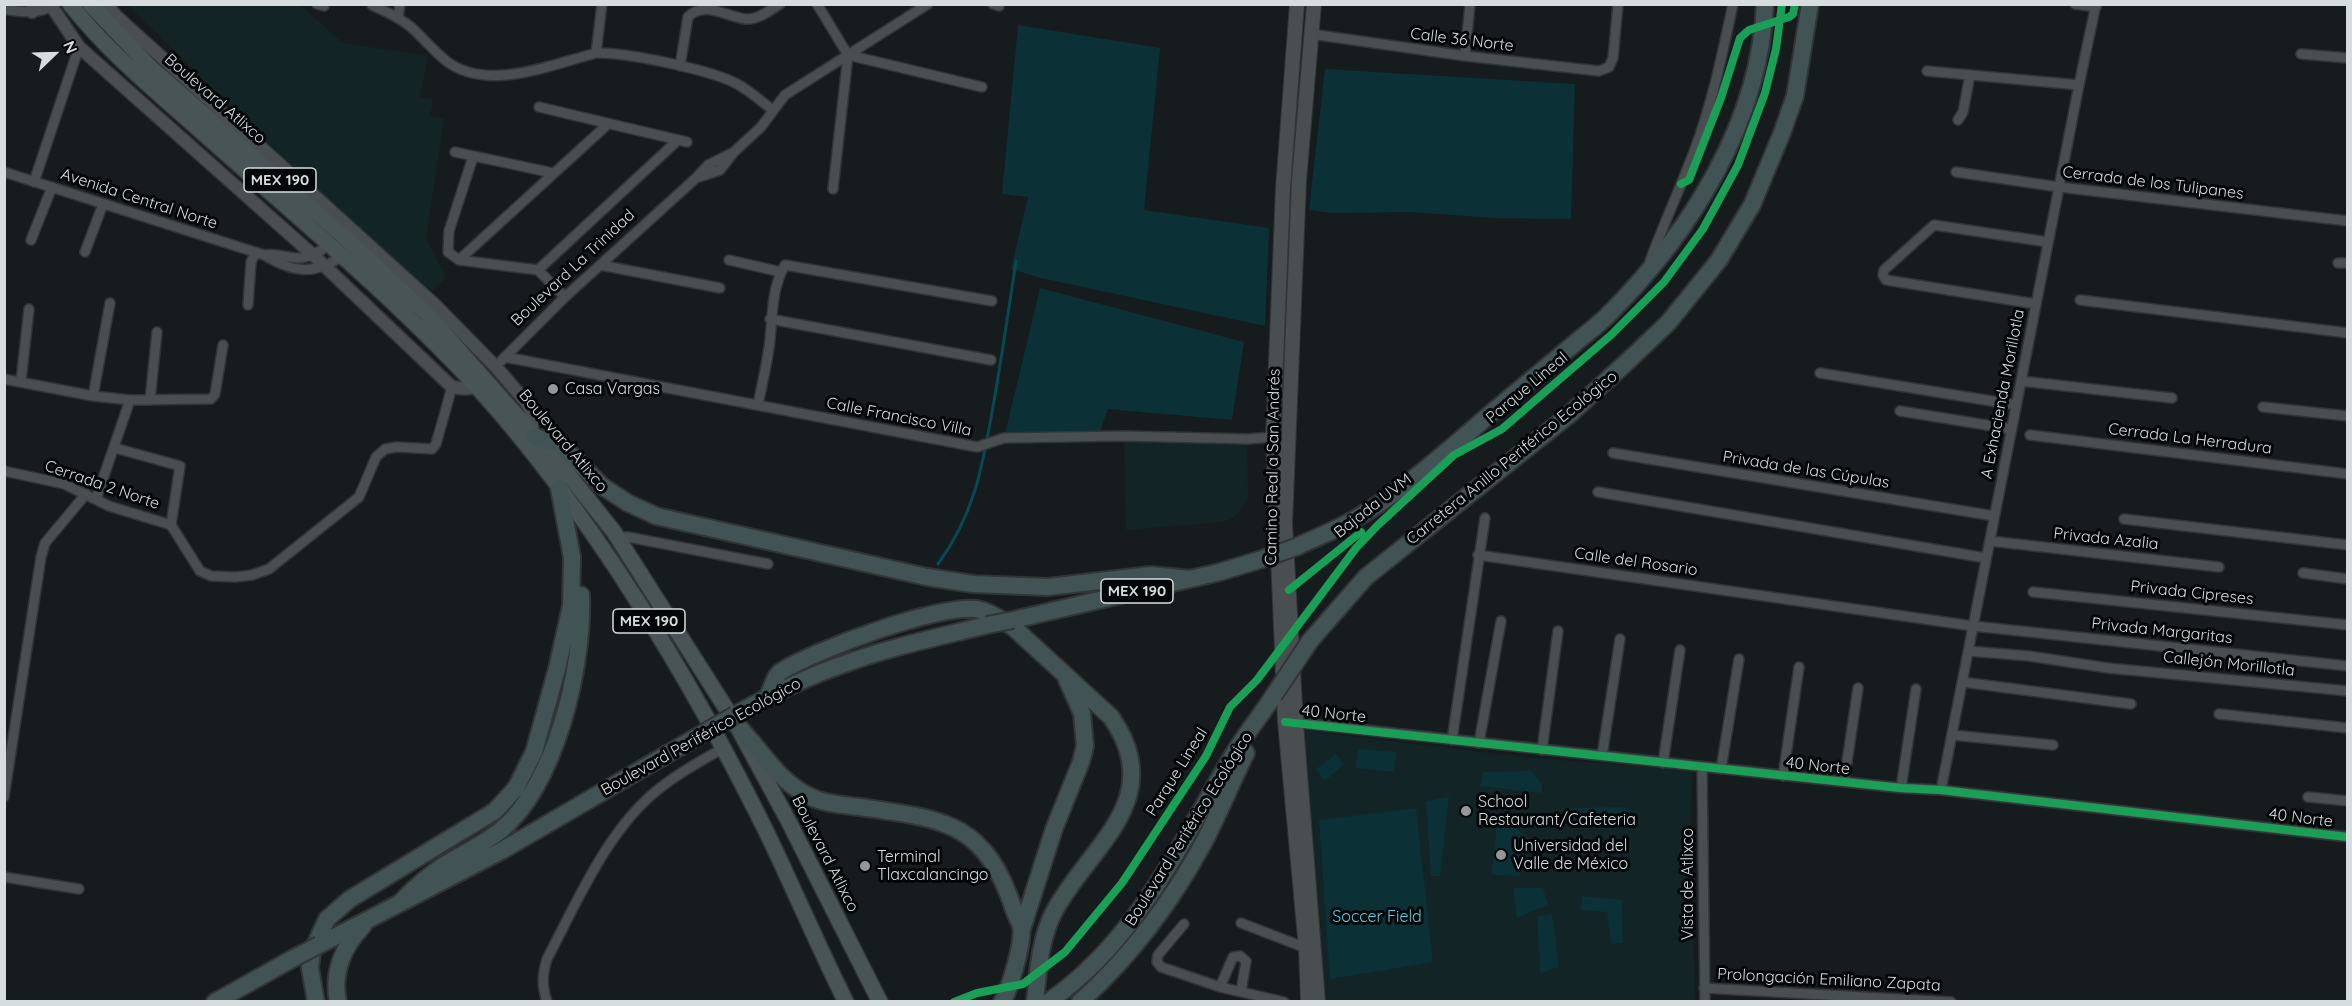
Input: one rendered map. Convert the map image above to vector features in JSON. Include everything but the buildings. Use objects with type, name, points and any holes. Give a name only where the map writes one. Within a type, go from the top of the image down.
[{"type":"highway","points":[[1645,275],[1695,209],[1730,142],[1746,100],[1759,55],[1764,35],[1765,4]]},
{"type":"highway","name":"Carretera Anillo Periférico Ecológico","points":[[1310,641],[1366,577],[1570,414],[1612,376],[1668,323],[1706,277],[1719,260],[1752,205],[1782,133],[1795,96],[1810,4]]},
{"type":"highway","name":"Boulevard Periférico Ecológico","points":[[215,1002],[292,959],[501,851],[768,696],[844,664],[912,643],[1190,579],[1296,547],[1346,524],[1393,494],[1610,313],[1645,275]]},
{"type":"highway","points":[[534,435],[560,444],[602,486],[628,503],[656,516],[927,577],[1022,588],[1074,585],[1151,575],[1190,579]]},
{"type":"highway","points":[[400,903],[435,871],[480,845],[507,825],[531,797],[544,773],[570,690],[580,626],[581,587],[577,548],[561,491]]},
{"type":"highway","points":[[316,1002],[310,968],[312,952],[327,919],[350,899],[495,811],[509,798],[529,766],[546,713],[571,606],[572,557],[561,491]]},
{"type":"highway","points":[[768,696],[776,677],[798,663],[904,622],[963,609],[982,610],[1013,627],[1065,676],[1099,704],[1118,727],[1128,754],[1131,776],[1129,795],[1121,818],[1054,912],[1042,950],[1035,1002]]},
{"type":"highway","name":"Boulevard Periférico Ecológico","points":[[1052,999],[1122,935],[1174,858],[1234,753],[1310,641]]},
{"type":"highway","points":[[1002,1002],[1014,973],[1022,929],[1054,830],[1085,746],[1082,713],[1065,676]]},
{"type":"highway","points":[[1080,1002],[1137,942],[1181,880],[1216,818],[1270,702]]},
{"type":"highway","points":[[736,724],[780,775],[806,795],[826,802],[929,818],[941,821],[964,833],[980,847],[1003,878],[1022,929]]},
{"type":"highway","points":[[338,1002],[336,981],[345,951],[357,932],[374,916]]},
{"type":"main road","name":"MEX 190","points":[[70,4],[93,33],[142,79],[416,323],[486,378]]},
{"type":"main road","name":"Boulevard Atlixco","points":[[90,4],[151,68],[359,243],[486,378],[564,469],[617,537],[736,724],[789,822],[880,1002]]},
{"type":"main road","name":"Camino Real a San Andrés","points":[[1297,4],[1278,284],[1273,437],[1308,1002]]},
{"type":"main road","name":"Camino Real a San Andrés","points":[[1314,4],[1299,181],[1285,523],[1290,722],[1318,1002]]},
{"type":"main road","points":[[1278,284],[1295,281]]},
{"type":"main road","name":"Boulevard Atlixco","points":[[486,378],[608,557],[697,701],[766,832],[846,1002]]},
{"type":"main road","points":[[766,832],[789,822]]},
{"type":"street","points":[[107,4],[116,16],[347,232],[313,255]]},
{"type":"street","points":[[398,18],[400,4]]},
{"type":"street","points":[[596,53],[602,4]]},
{"type":"street","points":[[680,66],[688,17],[693,12],[708,9],[747,19],[757,17],[780,4]]},
{"type":"street","points":[[817,4],[849,55],[833,189]]},
{"type":"street","points":[[906,4],[912,14]]},
{"type":"street","name":"Boulevard La Trinidad","points":[[486,378],[565,297],[708,165],[734,152],[761,127],[786,95],[928,4]]},
{"type":"street","points":[[1465,56],[1470,4]]},
{"type":"street","name":"Calle 36 Norte","points":[[1311,34],[1465,56],[1599,71],[1609,67],[1613,58],[1618,4]]},
{"type":"street","points":[[1645,275],[1687,171],[1710,101],[1720,68],[1733,4]]},
{"type":"street","points":[[2075,4],[2096,6]]},
{"type":"street","points":[[372,5],[411,27],[460,70],[495,77],[506,76],[596,53],[612,52],[680,66],[726,79],[773,110]]},
{"type":"street","name":"A Exhacienda Morillotla","points":[[1941,790],[2096,6]]},
{"type":"street","points":[[4,9],[22,13],[43,7],[79,46],[313,255],[452,387],[463,389],[486,378]]},
{"type":"street","points":[[34,182],[79,46]]},
{"type":"street","points":[[2301,54],[2348,58]]},
{"type":"street","points":[[849,55],[982,87]]},
{"type":"street","points":[[1927,71],[2079,85]]},
{"type":"street","points":[[1958,120],[1963,112],[1970,75]]},
{"type":"street","points":[[538,270],[683,141],[539,107]]},
{"type":"street","points":[[459,260],[608,124]]},
{"type":"street","points":[[455,152],[553,173]]},
{"type":"street","points":[[473,157],[449,231],[448,252],[459,260],[538,270],[565,297]]},
{"type":"street","name":"Avenida Central Norte","points":[[4,172],[260,254],[277,263],[297,269],[313,270],[326,267]]},
{"type":"street","name":"Cerrada de los Tulipanes","points":[[1956,172],[2059,187],[2348,221]]},
{"type":"street","points":[[31,240],[52,187]]},
{"type":"street","points":[[85,252],[103,204]]},
{"type":"street","points":[[2036,304],[1886,280],[1883,275],[1884,270],[1934,225],[2048,242]]},
{"type":"street","points":[[326,267],[359,243]]},
{"type":"street","name":"Avenida Central Norte","points":[[260,254],[277,253],[298,258],[313,255]]},
{"type":"street","points":[[248,305],[251,262],[260,254]]},
{"type":"street","points":[[729,260],[992,301]]},
{"type":"street","points":[[600,265],[720,288]]},
{"type":"street","points":[[758,404],[769,346],[770,319],[778,277],[783,269]]},
{"type":"street","points":[[2080,300],[2348,333]]},
{"type":"street","points":[[93,396],[110,303]]},
{"type":"street","points":[[21,381],[30,309]]},
{"type":"street","points":[[770,319],[991,360]]},
{"type":"street","points":[[150,400],[157,332]]},
{"type":"street","points":[[4,379],[93,396],[130,400],[211,399],[214,397],[223,345]]},
{"type":"street","name":"Calle Francisco Villa","points":[[505,357],[977,447],[1004,438],[1124,436],[1232,439],[1273,437],[1289,428]]},
{"type":"street","points":[[1820,374],[2016,405]]},
{"type":"street","points":[[2021,381],[2172,398]]},
{"type":"street","name":"Cerrada 2 Norte","points":[[4,471],[64,484],[109,506],[171,525],[196,566],[200,571],[211,576],[252,575],[269,568],[359,496],[376,457],[386,450],[397,447],[432,448],[436,444],[452,387]]},
{"type":"street","points":[[96,499],[130,400]]},
{"type":"street","points":[[2263,407],[2348,416]]},
{"type":"street","points":[[1900,411],[2012,429]]},
{"type":"street","name":"Cerrada La Herradura","points":[[2030,435],[2348,474]]},
{"type":"street","points":[[115,448],[180,466],[171,525]]},
{"type":"street","name":"Privada de las Cúpulas","points":[[1613,453],[1994,516]]},
{"type":"street","points":[[1598,492],[1986,558]]},
{"type":"street","points":[[4,797],[45,543],[86,494]]},
{"type":"street","points":[[1452,740],[1485,518]]},
{"type":"street","points":[[2124,519],[2348,545]]},
{"type":"street","points":[[617,537],[768,564]]},
{"type":"street","name":"Privada Azalia","points":[[1990,541],[2219,567]]},
{"type":"street","name":"Calle del Rosario","points":[[1478,555],[1973,626]]},
{"type":"street","points":[[2303,573],[2348,579]]},
{"type":"street","name":"Privada Cipreses","points":[[2033,592],[2348,625]]},
{"type":"street","points":[[1479,743],[1501,621]]},
{"type":"street","name":"Privada Margaritas","points":[[1973,626],[2348,666]]},
{"type":"street","points":[[1542,750],[1558,631]]},
{"type":"street","points":[[1602,756],[1620,639]]},
{"type":"street","points":[[1663,763],[1680,650]]},
{"type":"street","name":"Callejón Morillotla","points":[[1968,651],[2029,656],[2108,668],[2348,691]]},
{"type":"street","points":[[1721,769],[1739,659]]},
{"type":"street","points":[[1783,776],[1799,667]]},
{"type":"street","points":[[1962,682],[2131,704]]},
{"type":"street","points":[[1844,782],[1858,688]]},
{"type":"street","points":[[1900,788],[1916,689]]},
{"type":"street","points":[[2220,714],[2348,728]]},
{"type":"street","name":"40 Norte","points":[[1290,722],[1783,776],[1941,790],[2348,837]]},
{"type":"street","points":[[1952,735],[2053,745]]},
{"type":"street","points":[[547,1002],[542,986],[547,959],[611,843],[624,824],[658,789],[722,748]]},
{"type":"street","name":"Vista de Atlixco","points":[[1702,767],[1705,1002]]},
{"type":"street","points":[[2308,797],[2348,801]]},
{"type":"street","points":[[4,877],[79,889]]},
{"type":"street","points":[[1241,923],[1306,948]]},
{"type":"street","points":[[1184,924],[1158,955],[1156,962],[1161,967],[1220,987],[1284,1002]]},
{"type":"street","points":[[1220,987],[1233,957],[1240,956],[1246,960],[1241,992]]},
{"type":"street","name":"Prolongación Emiliano Zapata","points":[[1704,988],[1952,1002]]},
{"type":"shaded area","points":[[129,5],[300,5],[343,43],[428,56],[420,97],[433,99],[430,116],[444,119],[426,238],[446,278],[432,291],[368,236],[257,133]]},
{"type":"shaded area","points":[[1124,436],[1247,439],[1248,496],[1243,507],[1233,518],[1222,522],[1126,530]]},
{"type":"shaded area","name":"Universidad del Valle de México","points":[[1302,730],[1530,758],[1646,766],[1692,772],[1695,1001],[1323,1001]]},
{"type":"green space","points":[[1018,25],[1160,48],[1144,210],[1269,228],[1265,326],[1041,278],[1011,269],[1028,197],[1002,194]]},
{"type":"green space","points":[[1325,69],[1575,84],[1571,219],[1494,218],[1411,212],[1332,213],[1309,210]]},
{"type":"green space","points":[[1040,288],[1244,342],[1232,420],[1108,409],[1098,437],[1004,438]]},
{"type":"green space","points":[[1358,749],[1396,752],[1394,772],[1356,768]]},
{"type":"green space","points":[[1336,754],[1344,764],[1325,781],[1316,769]]},
{"type":"green space","points":[[1532,771],[1542,785],[1542,793],[1480,786],[1483,772]]},
{"type":"green space","points":[[1449,797],[1440,876],[1431,876],[1426,801]]},
{"type":"green space","points":[[1626,807],[1631,813],[1631,823],[1584,827],[1570,821],[1561,808]]},
{"type":"green space","name":"Soccer Field","points":[[1416,808],[1433,962],[1330,979],[1319,820]]},
{"type":"green space","points":[[1498,814],[1535,843],[1522,863],[1520,876],[1492,875]]},
{"type":"green space","points":[[1513,888],[1543,888],[1548,905],[1517,918]]},
{"type":"green space","points":[[1582,896],[1622,900],[1623,943],[1611,944],[1607,912],[1581,910]]},
{"type":"green space","points":[[1552,914],[1559,967],[1540,973],[1537,917]]},
{"type":"waterway","points":[[938,564],[961,525],[976,486],[997,384],[1016,261]]},
{"type":"cycle path","name":"Parque Lineal","points":[[954,1002],[977,993],[1023,984],[1065,952],[1122,883],[1206,756],[1230,707],[1257,680],[1356,548],[1454,455],[1502,429],[1611,335],[1664,282],[1703,229],[1738,165],[1765,93],[1776,49],[1782,4]]},
{"type":"cycle path","points":[[1681,184],[1689,180],[1721,98],[1740,38],[1749,30],[1789,17],[1793,14],[1795,4]]},
{"type":"cycle path","name":"Bajada UVM","points":[[1289,590],[1361,532]]},
{"type":"cycle path","points":[[1285,722],[1901,788],[1941,790],[2348,837]]},
{"type":"place","name":"Casa Vargas","points":[[553,389]]},
{"type":"place","name":"School Restaurant/Cafeteria","points":[[1466,811]]},
{"type":"place","name":"Universidad del Valle de México","points":[[1501,855]]},
{"type":"place","name":"Terminal Tlaxcalancingo","points":[[865,866]]}]
